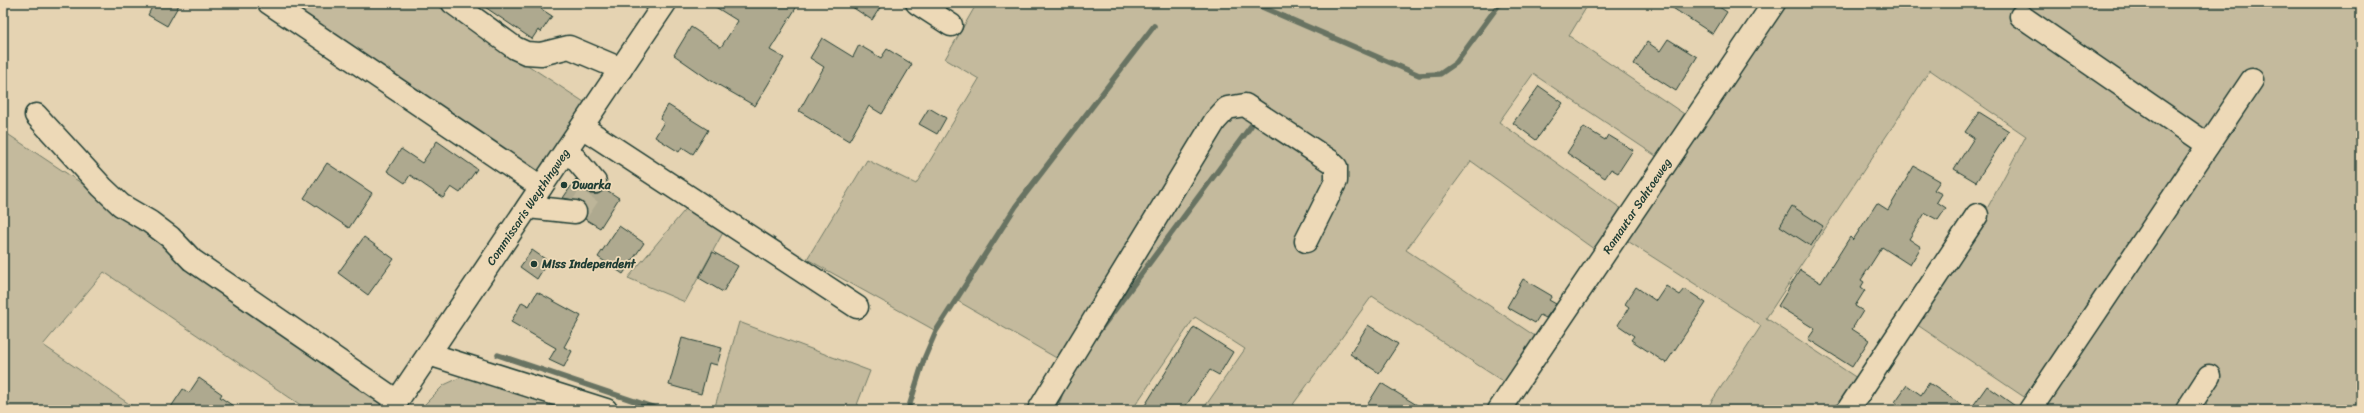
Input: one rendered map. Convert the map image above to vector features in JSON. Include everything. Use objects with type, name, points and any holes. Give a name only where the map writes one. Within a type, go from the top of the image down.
[{"type":"street","points":[[269,3],[541,187]]},
{"type":"street","points":[[453,3],[515,48],[526,53],[541,54],[569,47],[621,69]]},
{"type":"street","name":"Commissaris Weythingweg","points":[[394,406],[665,3]]},
{"type":"street","points":[[917,3],[951,25]]},
{"type":"street","name":"Ramautar Sahtoeweg","points":[[1499,410],[1774,3]]},
{"type":"street","points":[[2021,16],[2208,145]]},
{"type":"street","points":[[2030,410],[2252,80]]},
{"type":"street","points":[[1039,410],[1215,121],[1227,108],[1245,105],[1330,161],[1336,167],[1336,181],[1306,241]]},
{"type":"street","points":[[36,115],[102,187],[122,206],[155,226],[192,260],[394,406]]},
{"type":"street","points":[[582,127],[857,307]]},
{"type":"street","points":[[567,148],[595,182]]},
{"type":"street","points":[[528,207],[575,212]]},
{"type":"street","points":[[1848,410],[1977,215]]},
{"type":"street","points":[[429,354],[606,410]]},
{"type":"street","points":[[2186,410],[2209,376]]},
{"type":"shaded area","points":[[279,3],[433,3],[587,104],[538,177]]},
{"type":"shaded area","points":[[977,3],[1589,3],[1569,36],[1693,120],[1665,162],[1533,74],[1499,122],[1626,212],[1598,252],[1471,161],[1406,250],[1541,340],[1510,386],[1372,296],[1289,410],[1212,410],[1206,405],[1245,349],[1195,317],[1132,410],[1055,410],[1066,376],[1072,367],[956,300],[936,331],[807,259],[867,160],[916,184],[979,79],[945,59]]},
{"type":"shaded area","points":[[1786,3],[2361,3],[2361,410],[2037,410],[2030,401],[1913,322],[1982,218],[2026,136],[1930,70],[1766,318],[1860,380],[1840,410],[1706,410],[1761,326],[1626,240]]},
{"type":"shaded area","points":[[3,131],[391,389],[377,410],[308,410],[104,272],[43,345],[138,410],[3,410]]},
{"type":"shaded area","points":[[689,205],[726,227],[685,302],[628,278]]},
{"type":"shaded area","points":[[739,322],[870,371],[855,410],[714,410]]},
{"type":"shaded area","points":[[468,374],[581,410],[419,410],[444,385]]},
{"type":"building","points":[[154,3],[180,3],[167,26],[148,15]]},
{"type":"building","points":[[479,3],[545,3],[541,9],[552,16],[541,32],[538,30],[532,39]]},
{"type":"building","points":[[709,3],[799,3],[770,50],[784,58],[755,106],[710,80],[674,55],[691,27],[721,47],[738,21]]},
{"type":"building","points":[[846,3],[883,3],[872,20]]},
{"type":"building","points":[[1665,3],[1713,3],[1727,12],[1713,34]]},
{"type":"building","points":[[822,38],[853,57],[859,45],[881,58],[887,49],[912,64],[882,114],[869,106],[849,141],[799,111],[824,67],[810,58]]},
{"type":"building","points":[[1668,39],[1697,57],[1676,91],[1634,64],[1647,42],[1660,51]]},
{"type":"building","points":[[1539,86],[1563,103],[1536,140],[1513,123]]},
{"type":"building","points":[[668,105],[708,130],[693,154],[682,147],[679,152],[655,137],[664,122],[660,119]]},
{"type":"building","points":[[929,108],[946,118],[937,134],[919,124]]},
{"type":"building","points":[[1979,112],[2009,131],[1976,182],[1954,169],[1974,138],[1965,132]]},
{"type":"building","points":[[1584,127],[1605,140],[1608,135],[1633,150],[1618,173],[1611,169],[1605,178],[1567,153]]},
{"type":"building","points":[[437,141],[477,169],[460,193],[451,187],[443,198],[410,175],[405,183],[387,171],[401,149],[422,163]]},
{"type":"building","points":[[327,163],[372,193],[349,228],[304,198]]},
{"type":"building","points":[[1914,166],[1940,181],[1934,190],[1942,194],[1937,202],[1946,208],[1938,220],[1925,213],[1909,239],[1921,247],[1910,265],[1882,247],[1861,280],[1864,282],[1861,287],[1865,290],[1855,306],[1863,311],[1852,329],[1869,340],[1852,367],[1808,339],[1815,329],[1778,306],[1800,270],[1821,283],[1850,237],[1853,240],[1877,203],[1888,210]]},
{"type":"building","points":[[576,179],[590,194],[598,194],[605,189],[619,198],[600,228],[585,219],[587,207],[583,202],[563,198]]},
{"type":"building","points":[[1792,206],[1823,226],[1811,246],[1780,226]]},
{"type":"building","points":[[619,226],[644,243],[623,274],[598,257]]},
{"type":"building","points":[[364,237],[394,259],[368,295],[338,273]]},
{"type":"building","name":"Miss Independent","points":[[532,250],[548,261],[537,279],[520,267]]},
{"type":"building","points":[[713,252],[738,266],[723,292],[699,278]]},
{"type":"building","points":[[1523,279],[1552,296],[1549,300],[1556,304],[1546,318],[1540,315],[1535,323],[1507,307]]},
{"type":"building","points":[[1666,286],[1680,295],[1685,289],[1706,303],[1666,363],[1631,340],[1634,336],[1618,325],[1629,307],[1625,304],[1636,287],[1656,301]]},
{"type":"building","points":[[537,292],[581,316],[564,347],[572,351],[564,367],[549,360],[556,348],[511,322],[522,302],[529,306]]},
{"type":"building","points":[[1368,325],[1398,344],[1379,373],[1350,354]]},
{"type":"building","points":[[1194,327],[1233,352],[1219,375],[1210,370],[1183,410],[1142,410]]},
{"type":"building","points":[[682,338],[722,348],[717,365],[709,363],[701,394],[669,385]]},
{"type":"building","points":[[199,378],[222,394],[220,397],[239,410],[169,410],[183,389],[189,393]]},
{"type":"building","points":[[1381,383],[1425,410],[1364,410]]},
{"type":"building","points":[[1929,383],[1969,410],[1906,410],[1895,402],[1907,385],[1921,395]]},
{"type":"building","points":[[1987,386],[2018,408],[2018,410],[1970,410]]},
{"type":"waterway","points":[[1253,3],[1419,75],[1440,74],[1456,63],[1500,3]]},
{"type":"waterway","points":[[908,410],[924,359],[936,331],[1016,206],[1154,26]]},
{"type":"waterway","points":[[1099,331],[1251,126]]},
{"type":"waterway","points":[[498,355],[661,410]]},
{"type":"waterway","points":[[1055,410],[1061,392]]},
{"type":"tunnel","points":[[575,212],[579,210],[594,188],[595,182]]},
{"type":"place","name":"Dwarka","points":[[564,185]]},
{"type":"place","name":"Miss Independent","points":[[534,264]]}]
